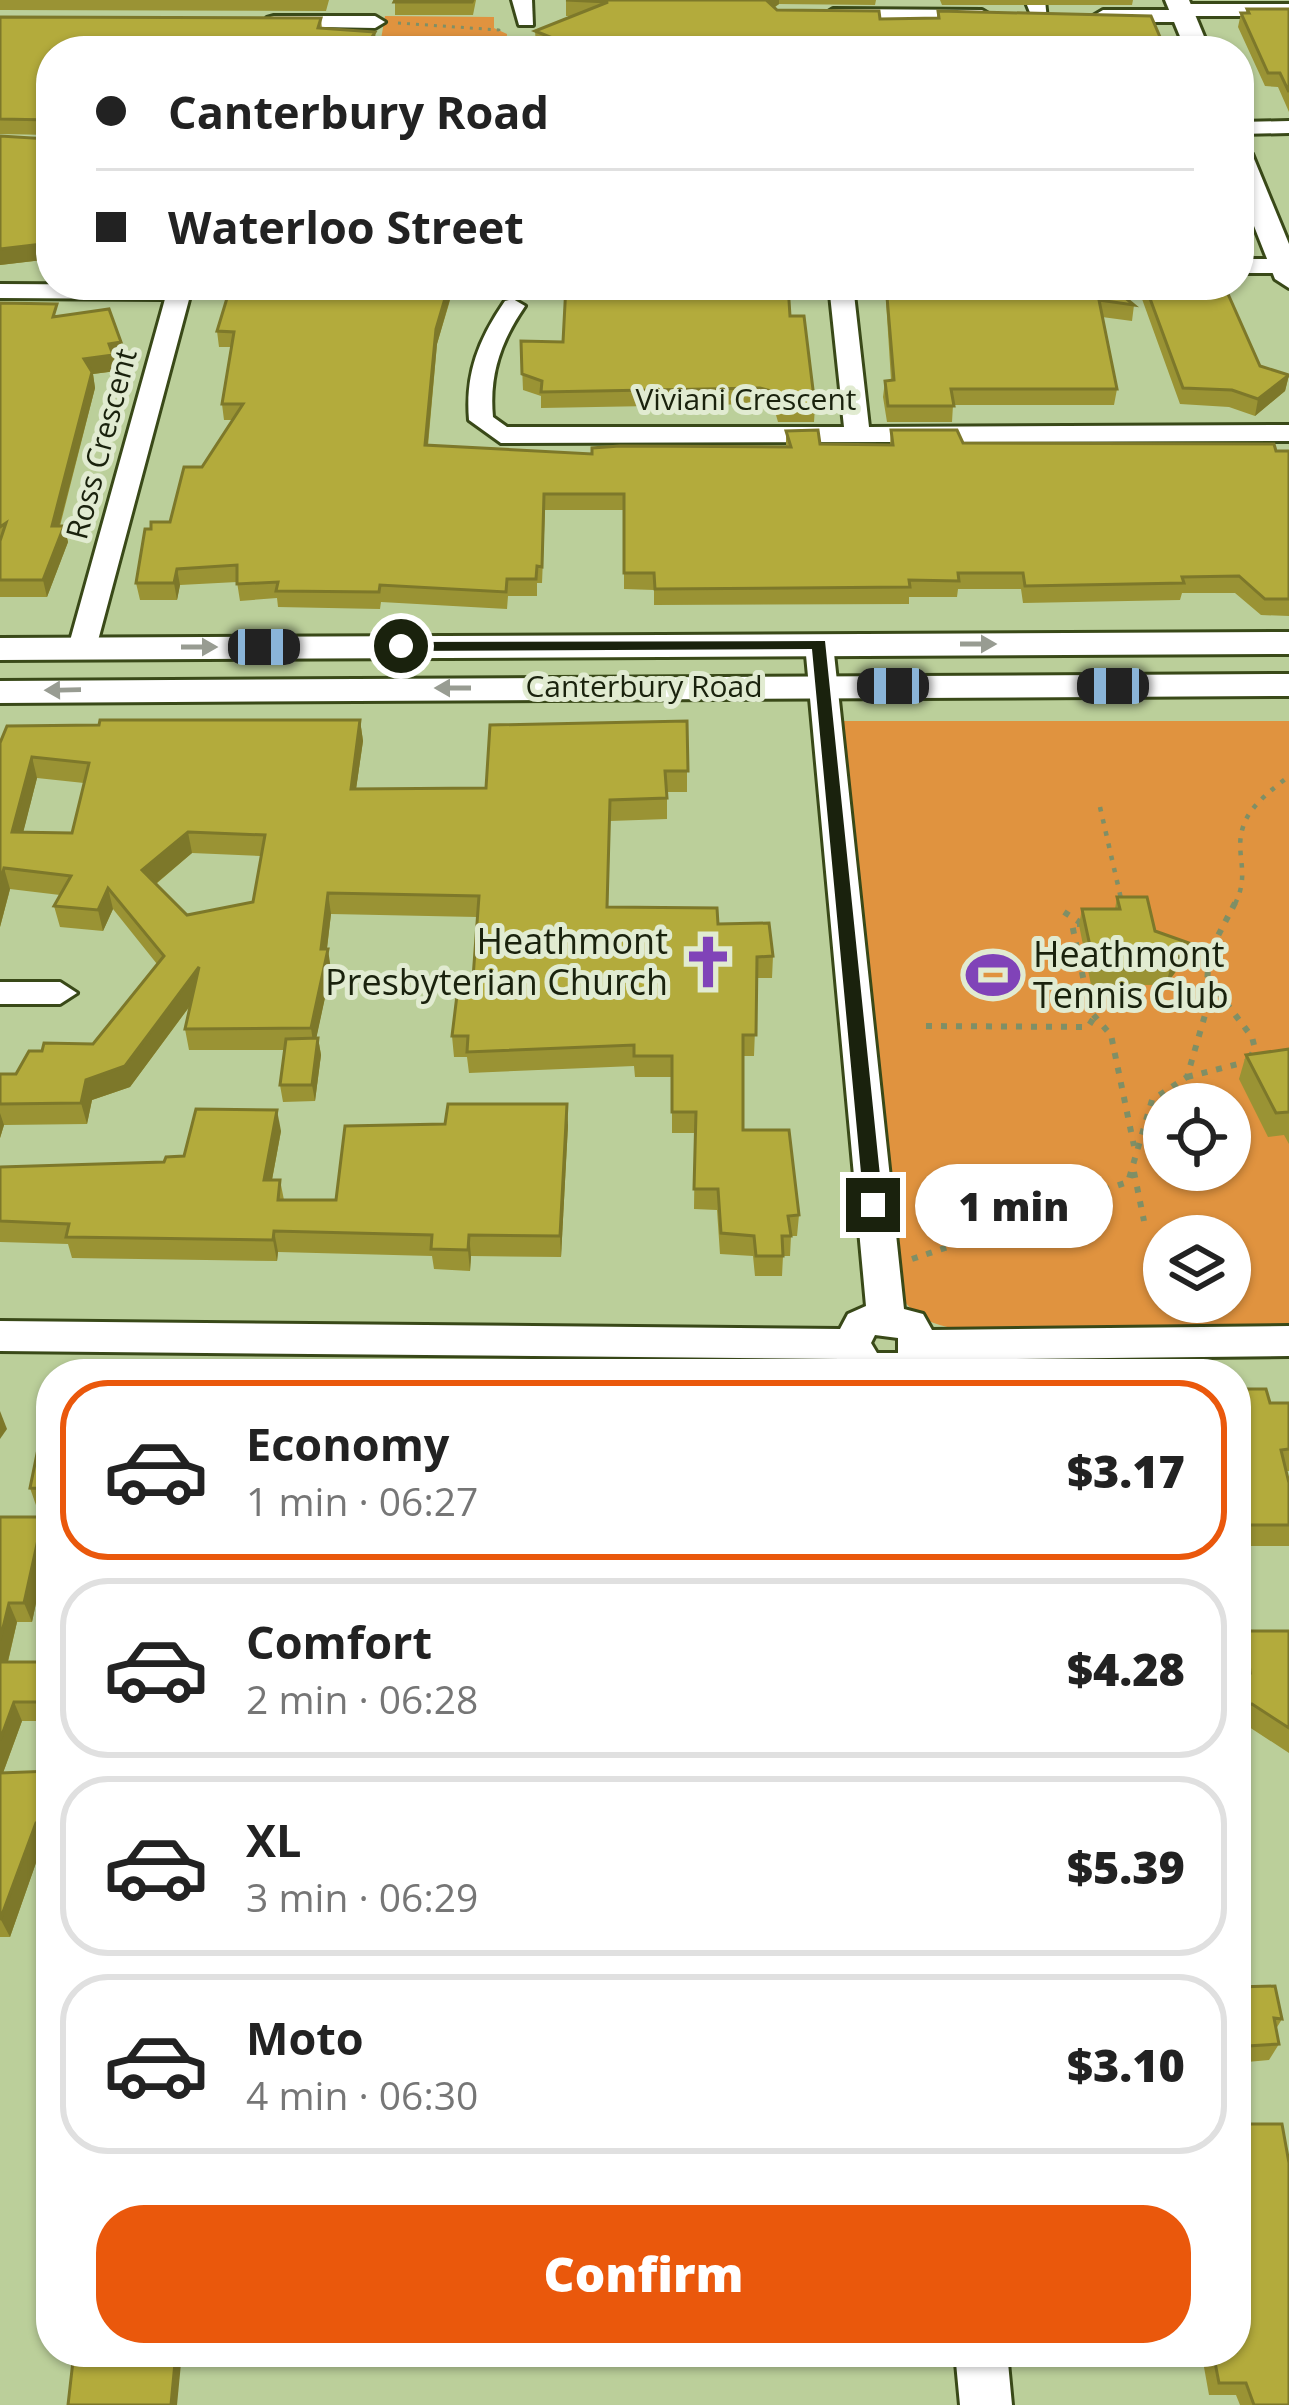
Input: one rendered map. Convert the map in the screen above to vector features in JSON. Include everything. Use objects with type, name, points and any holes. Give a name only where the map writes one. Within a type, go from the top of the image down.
[{"type":"main road","points":[[1254,190],[1287,270]]},
{"type":"main road","name":"Canterbury Road","points":[[0,650],[1289,644]]},
{"type":"main road","name":"Canterbury Road","points":[[0,692],[1289,685]]},
{"type":"street","points":[[801,15],[906,8],[996,16]]},
{"type":"street","points":[[1018,16],[1038,8],[1063,16]]},
{"type":"street","points":[[1085,16],[1180,9],[1289,10]]},
{"type":"street","points":[[258,22],[375,22]]},
{"type":"street","points":[[1254,128],[1289,127]]},
{"type":"street","points":[[1254,267],[1287,270]]},
{"type":"street","name":"Ross Crescent","points":[[0,292],[36,292]]},
{"type":"street","name":"Ross Crescent","points":[[82,648],[177,300]]},
{"type":"street","points":[[843,300],[856,433]]},
{"type":"street","name":"Viviani Crescent","points":[[513,306],[490,342],[479,372],[481,420],[492,434],[1289,433]]},
{"type":"street","points":[[820,644],[886,1318]]},
{"type":"street","points":[[0,993],[60,993]]},
{"type":"street","points":[[852,1344],[861,1325],[886,1318],[910,1325],[921,1345]]},
{"type":"street","points":[[0,1336],[852,1344]]},
{"type":"street","points":[[921,1345],[1289,1341]]},
{"type":"street","points":[[852,1344],[861,1359]]},
{"type":"street","points":[[915,1359],[921,1345]]},
{"type":"street","points":[[982,2367],[986,2405]]},
{"type":"path","points":[[375,22],[499,30],[498,36]]},
{"type":"path","points":[[1186,1076],[1204,1015],[1211,945],[1246,886],[1245,822],[1265,795],[1289,776]]},
{"type":"path","points":[[1100,807],[1123,910],[1136,910]]},
{"type":"path","points":[[1064,912],[1084,924]]},
{"type":"path","points":[[1099,924],[1072,924],[1095,1016],[1111,1035],[1135,1149],[1134,1172],[1143,1216]]},
{"type":"path","points":[[1207,969],[1216,996],[1238,1014],[1253,1037],[1255,1049],[1246,1062]]},
{"type":"path","points":[[926,1026],[1088,1027],[1095,1016]]},
{"type":"path","points":[[1135,1149],[1155,1096],[1186,1076],[1264,1060]]},
{"type":"path","points":[[1079,1219],[1082,1197],[1120,1188],[1134,1172]]},
{"type":"path","points":[[904,1278],[914,1258],[962,1246],[982,1228],[988,1212]]},
{"type":"shaded area","points":[[385,16],[494,17],[494,28],[507,34],[507,36],[382,36]]},
{"type":"shaded area","points":[[841,721],[1289,721],[1289,1328],[957,1329],[913,1311],[902,1298]]},
{"type":"building","points":[[395,0],[473,0],[394,2]]},
{"type":"building","points":[[566,0],[766,0],[777,10],[879,11],[880,19],[939,18],[938,11],[1151,16],[1160,36],[548,36],[535,31],[608,2]]},
{"type":"building","points":[[1247,9],[1289,9],[1289,92],[1280,73],[1268,73],[1241,13],[1249,13]]},
{"type":"building","points":[[0,17],[321,18],[318,28],[375,32],[373,36],[36,36],[36,120],[0,119]]},
{"type":"building","points":[[0,136],[36,138],[36,245],[0,249]]},
{"type":"building","points":[[226,300],[445,300],[436,329],[425,445],[592,454],[592,448],[620,446],[791,447],[786,431],[818,430],[820,444],[893,445],[891,430],[957,430],[963,443],[1274,444],[1276,451],[1289,451],[1289,599],[1265,599],[1239,576],[1182,577],[1184,583],[1025,586],[1023,573],[958,573],[959,581],[909,580],[910,587],[655,589],[654,573],[624,573],[624,494],[544,494],[542,567],[537,566],[536,579],[507,579],[506,592],[380,585],[379,592],[276,591],[278,582],[237,584],[237,565],[177,569],[174,583],[136,583],[145,529],[151,529],[151,522],[170,522],[184,467],[202,467],[243,404],[222,404],[234,332],[217,331]]},
{"type":"building","points":[[565,300],[789,300],[790,316],[804,316],[815,406],[779,406],[775,392],[760,388],[541,392],[542,381],[522,374],[521,341],[563,342]]},
{"type":"building","points":[[887,300],[1099,300],[1117,389],[951,389],[954,406],[888,406],[885,381],[894,380]]},
{"type":"building","points":[[1151,300],[1231,300],[1260,366],[1289,375],[1258,399],[1232,390],[1183,388]]},
{"type":"building","points":[[0,303],[57,304],[53,317],[109,309],[121,342],[109,344],[113,355],[84,359],[92,372],[52,526],[64,526],[43,580],[0,580],[0,541],[6,523],[0,527]]},
{"type":"building","points":[[100,720],[360,720],[351,789],[486,788],[490,725],[687,721],[688,771],[665,771],[667,798],[610,800],[607,907],[717,908],[718,924],[769,923],[773,956],[757,957],[756,1035],[743,1035],[743,1130],[789,1130],[799,1215],[788,1216],[791,1236],[782,1236],[783,1256],[756,1256],[754,1236],[721,1233],[718,1189],[694,1189],[696,1112],[672,1112],[672,1056],[634,1056],[634,1045],[467,1052],[468,1036],[452,1036],[463,978],[473,978],[479,896],[328,893],[321,949],[328,949],[311,1028],[185,1029],[199,967],[125,1066],[86,1080],[81,1103],[0,1104],[0,1074],[16,1074],[29,1051],[42,1051],[44,1043],[93,1044],[164,956],[108,888],[98,910],[54,906],[71,876],[4,868],[0,883],[0,743],[7,726],[99,725]],"holes":[[[32,757],[89,763],[72,833],[12,832]],[[188,832],[265,835],[253,902],[187,915],[142,870]]]},
{"type":"building","points":[[1117,897],[1147,897],[1155,931],[1189,943],[1170,969],[1095,969],[1082,909],[1120,909]]},
{"type":"building","points":[[318,1038],[312,1085],[280,1085],[286,1039]]},
{"type":"building","points":[[1289,1049],[1289,1112],[1276,1113],[1246,1055]]},
{"type":"building","points":[[448,1104],[567,1104],[560,1236],[469,1235],[468,1250],[431,1249],[432,1235],[274,1231],[273,1240],[66,1237],[69,1224],[0,1221],[0,1167],[164,1162],[166,1157],[184,1156],[196,1109],[277,1110],[264,1180],[280,1180],[278,1200],[336,1200],[345,1126],[445,1124]]},
{"type":"building","points":[[1251,1389],[1266,1389],[1270,1403],[1289,1403],[1289,1449],[1281,1450],[1289,1483],[1289,1525],[1251,1525]]},
{"type":"building","points":[[0,1517],[36,1517],[36,1549],[24,1603],[9,1603],[0,1640]]},
{"type":"building","points":[[1251,1631],[1289,1631],[1289,1728],[1252,1704]]},
{"type":"building","points":[[0,1662],[36,1662],[36,1702],[14,1702],[0,1740]]},
{"type":"building","points":[[36,1772],[36,1823],[0,1920],[0,1773]]},
{"type":"building","points":[[1275,1986],[1282,2019],[1274,2018],[1279,2044],[1251,2046],[1251,1987]]},
{"type":"building","points":[[1251,2124],[1282,2124],[1289,2163],[1289,2405],[1254,2405],[1246,2383],[1219,2383],[1216,2367],[1251,2367]]},
{"type":"building","points":[[72,2367],[175,2367],[171,2405],[68,2405]]},
{"type":"place","name":"Heathmont Presbyterian Church","points":[[708,962]]},
{"type":"place","name":"Heathmont Tennis Club","points":[[993,975]]},
{"type":"route","points":[[401,646],[820,644],[823,716],[873,1205]]}]
